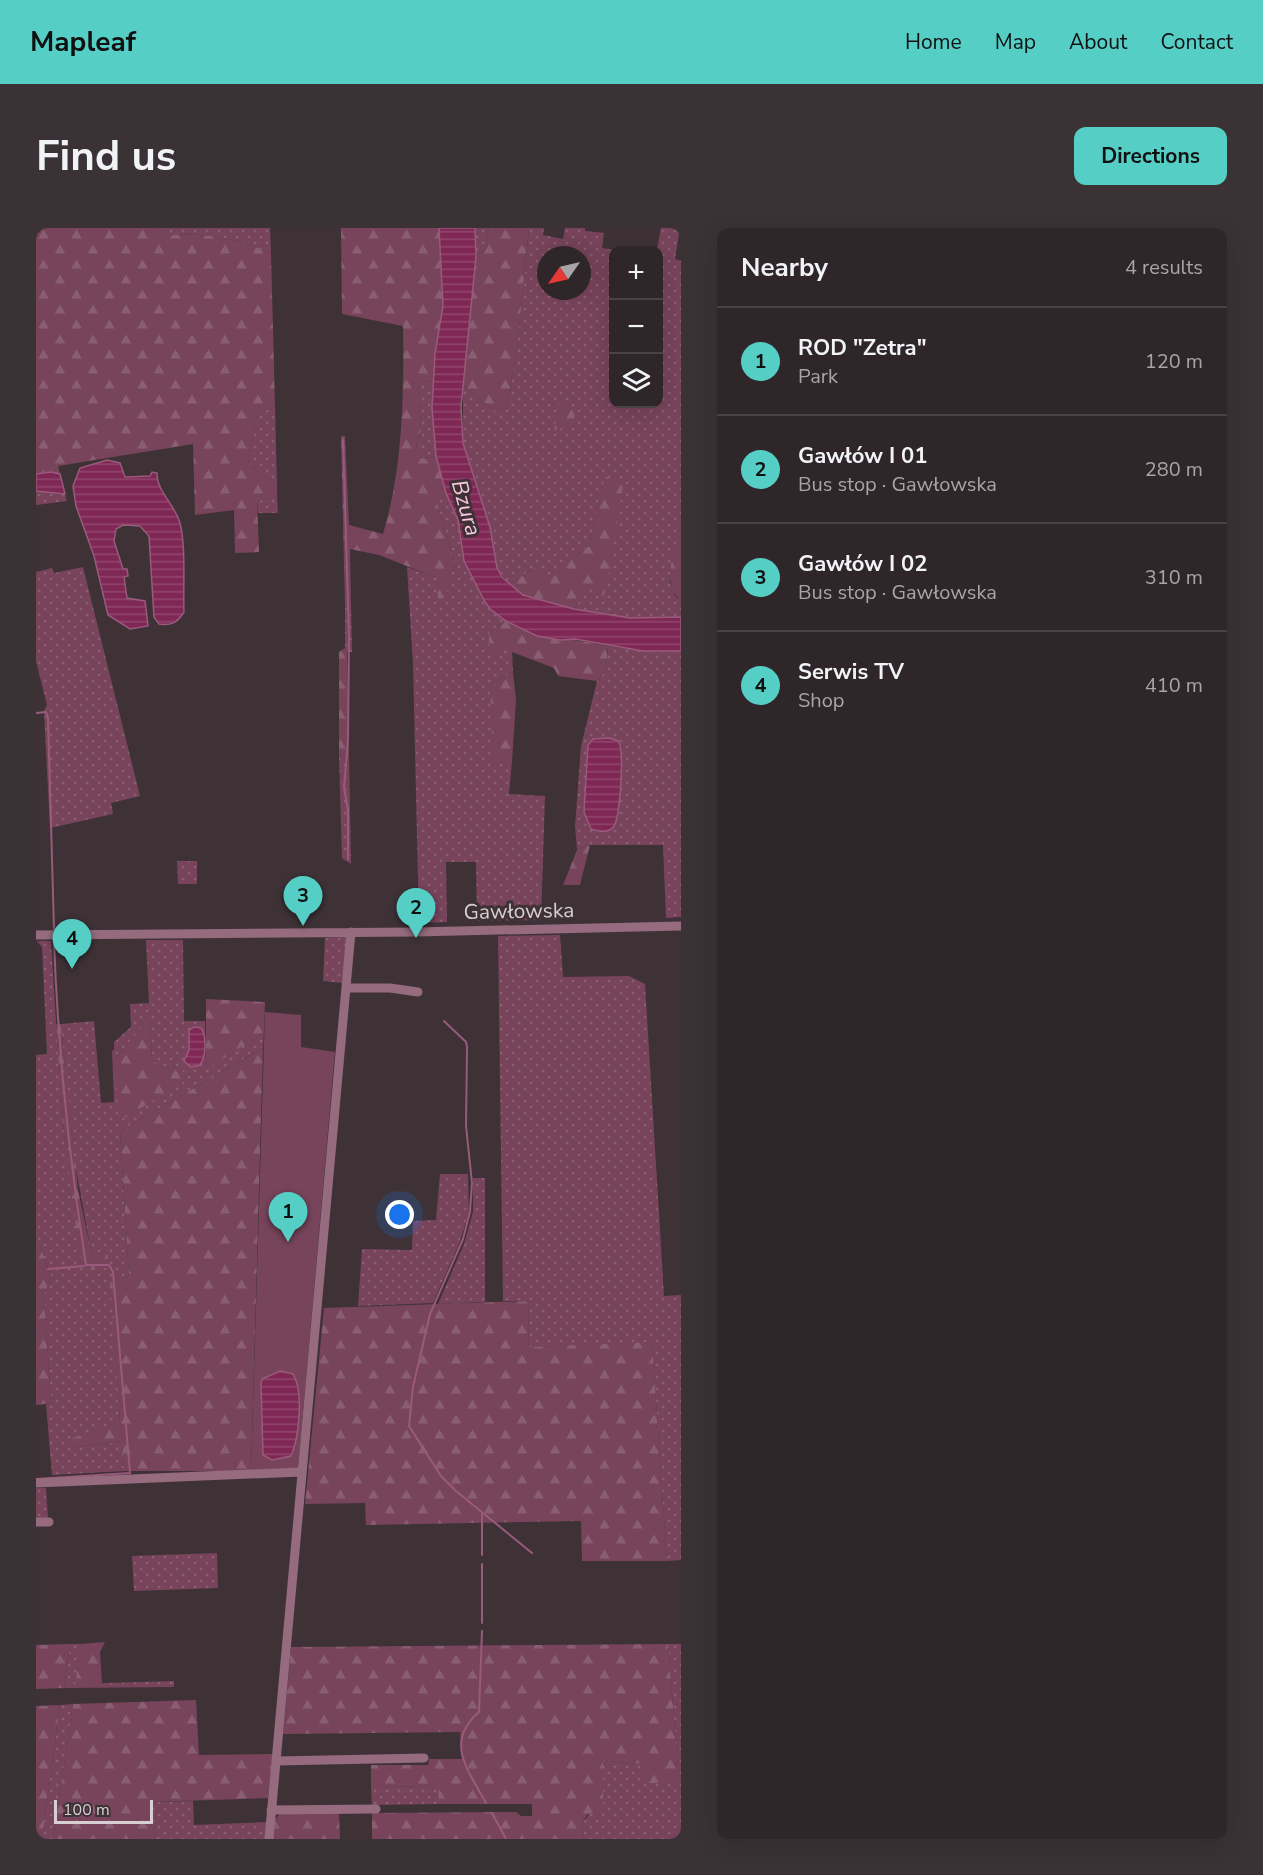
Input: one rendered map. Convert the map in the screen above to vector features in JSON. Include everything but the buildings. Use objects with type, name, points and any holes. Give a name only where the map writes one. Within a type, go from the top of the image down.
[{"type":"street","name":"Gawłowska","points":[[36,935],[681,926]]},
{"type":"street","points":[[269,1839],[351,932]]},
{"type":"street","points":[[346,988],[390,988],[418,992]]},
{"type":"street","points":[[36,1483],[301,1472]]},
{"type":"street","points":[[36,1522],[49,1522]]},
{"type":"street","points":[[276,1761],[424,1758]]},
{"type":"street","points":[[271,1810],[376,1809]]},
{"type":"green space","points":[[36,228],[158,228],[168,235],[221,238],[271,253],[275,406],[257,414],[248,464],[277,485],[277,497],[257,501],[259,552],[235,553],[234,510],[195,515],[193,444],[58,466],[60,474],[51,472],[36,474]]},
{"type":"green space","points":[[158,228],[270,228],[271,253],[221,238],[168,235]]},
{"type":"green space","points":[[341,228],[439,228],[443,306],[435,353],[433,382],[418,381],[421,430],[416,447],[422,459],[436,456],[446,493],[437,503],[454,559],[446,597],[438,600],[437,578],[379,555],[350,549],[351,604],[345,605],[341,436],[345,436],[349,525],[383,534],[395,483],[401,431],[403,326],[342,314]]},
{"type":"green space","points":[[475,228],[489,228],[486,249],[476,256]]},
{"type":"green space","points":[[489,228],[529,228],[517,349],[507,405],[498,413],[463,386],[476,256],[486,249]]},
{"type":"green space","points":[[529,228],[544,228],[543,235],[563,239],[565,228],[585,228],[585,231],[604,233],[602,248],[609,249],[609,408],[663,408],[663,246],[658,246],[661,228],[680,228],[675,259],[681,261],[681,523],[670,582],[675,596],[681,600],[681,617],[630,618],[574,609],[590,586],[605,478],[589,546],[549,577],[534,567],[510,585],[497,568],[490,527],[463,443],[463,386],[498,413],[507,405],[517,349]]},
{"type":"green space","points":[[418,381],[433,382],[432,408],[436,456],[422,459],[416,448],[421,430]]},
{"type":"green space","points":[[559,402],[576,411],[571,426],[554,430]]},
{"type":"green space","points":[[275,406],[277,485],[248,464],[257,414]]},
{"type":"green space","points":[[605,477],[624,479],[607,588],[603,596],[590,587],[574,609],[523,595],[510,585],[534,567],[549,576],[589,546]]},
{"type":"green space","points":[[36,491],[65,494],[67,501],[36,505]]},
{"type":"green space","points":[[446,493],[458,520],[464,561],[490,609],[506,621],[489,633],[512,652],[513,672],[490,684],[494,761],[512,761],[509,794],[545,796],[541,920],[477,921],[476,862],[446,862],[447,922],[419,923],[413,664],[407,567],[438,578],[438,599],[454,559],[437,503]]},
{"type":"green space","points":[[277,497],[278,513],[258,513],[257,501]]},
{"type":"green space","points":[[681,523],[681,600],[671,585],[670,575]]},
{"type":"green space","points":[[83,567],[140,796],[111,803],[113,814],[50,828],[44,711],[47,705],[36,661],[36,572],[52,568],[54,573]]},
{"type":"green space","points":[[351,604],[352,652],[347,652],[345,648],[345,605]]},
{"type":"green space","points":[[506,621],[544,635],[608,646],[606,670],[597,681],[558,676],[554,668],[512,652],[489,655],[489,633]]},
{"type":"green space","points":[[608,646],[644,651],[681,651],[681,917],[666,918],[663,845],[590,845],[577,850],[575,826],[581,746],[597,681],[606,670]]},
{"type":"green space","points":[[345,648],[347,652],[349,754],[339,757],[339,652]]},
{"type":"green space","points":[[513,672],[516,700],[512,761],[493,761],[490,684]]},
{"type":"green space","points":[[349,754],[351,864],[342,858],[339,757]]},
{"type":"green space","points":[[590,845],[580,885],[563,885],[577,850]]},
{"type":"green space","points":[[177,861],[197,861],[197,884],[178,884]]},
{"type":"green space","points":[[560,935],[563,977],[629,976],[645,984],[664,1296],[681,1295],[681,1560],[667,1561],[652,1343],[529,1347],[528,1301],[503,1301],[498,936]]},
{"type":"green space","points":[[346,937],[342,983],[323,981],[325,938]]},
{"type":"green space","points":[[146,940],[183,940],[184,1021],[205,1021],[206,1069],[264,1032],[263,1048],[120,1131],[129,1277],[111,1279],[120,1422],[71,1439],[74,1447],[123,1441],[124,1471],[52,1475],[46,1404],[51,1403],[44,1295],[51,1276],[36,1235],[36,1055],[47,1054],[42,947],[37,941],[51,941],[59,1071],[65,1066],[61,1024],[94,1021],[101,1103],[114,1102],[112,1051],[114,1042],[131,1027],[130,1004],[149,1003]],"holes":[[[150,1019],[152,1060],[164,1068],[177,1066],[183,1083],[115,1058]],[[67,1090],[73,1143],[65,1147],[61,1093]],[[74,1158],[92,1256],[81,1263]]]},
{"type":"green space","points":[[206,999],[265,1002],[264,1032],[206,1070]]},
{"type":"green space","points":[[265,1012],[301,1015],[301,1047],[335,1052],[298,1469],[251,1471]]},
{"type":"green space","points":[[150,1018],[152,1060],[164,1068],[177,1066],[183,1068],[183,1083],[119,1121],[115,1058]]},
{"type":"green space","points":[[56,1024],[61,1024],[65,1067],[59,1071]]},
{"type":"green space","points":[[263,1048],[251,1471],[124,1471],[122,1441],[74,1447],[70,1439],[120,1421],[110,1278],[129,1277],[120,1131]]},
{"type":"green space","points":[[68,1089],[73,1143],[65,1147],[61,1093]]},
{"type":"green space","points":[[75,1158],[78,1190],[92,1255],[108,1255],[107,1268],[88,1270],[81,1262],[67,1161]]},
{"type":"green space","points":[[440,1174],[468,1174],[469,1213],[459,1244],[433,1303],[358,1306],[362,1249],[412,1250],[413,1221],[436,1220]]},
{"type":"green space","points":[[473,1178],[485,1178],[485,1302],[438,1304],[464,1244],[473,1212]]},
{"type":"green space","points":[[36,1235],[51,1276],[44,1295],[51,1403],[36,1405]]},
{"type":"green space","points":[[528,1301],[529,1347],[652,1342],[667,1561],[582,1561],[581,1521],[366,1525],[365,1503],[305,1504],[324,1308]]},
{"type":"green space","points":[[36,1488],[46,1488],[48,1518],[36,1519]]},
{"type":"green space","points":[[217,1553],[218,1588],[134,1591],[132,1556]]},
{"type":"green space","points":[[105,1642],[100,1652],[102,1684],[75,1685],[81,1644]]},
{"type":"green space","points":[[70,1644],[81,1644],[76,1684],[174,1681],[174,1687],[64,1688]]},
{"type":"green space","points":[[70,1644],[64,1688],[36,1689],[36,1645]]},
{"type":"green space","points":[[668,1644],[681,1644],[681,1839],[584,1839],[582,1823],[599,1803],[603,1803],[603,1761],[643,1764],[679,1780]]},
{"type":"green space","points":[[668,1644],[679,1780],[645,1784],[643,1764],[603,1761],[603,1804],[599,1804],[599,1812],[587,1815],[582,1823],[584,1839],[372,1839],[372,1813],[516,1812],[521,1816],[532,1816],[532,1804],[439,1804],[438,1786],[371,1787],[371,1765],[428,1765],[429,1759],[462,1759],[460,1732],[283,1734],[291,1647]]},
{"type":"green space","points":[[196,1700],[199,1755],[273,1754],[268,1798],[150,1802],[152,1828],[160,1839],[53,1839],[73,1704]]},
{"type":"green space","points":[[73,1704],[53,1839],[42,1839],[60,1705]]},
{"type":"green space","points":[[60,1705],[42,1839],[36,1839],[36,1706]]},
{"type":"green space","points":[[439,1786],[439,1804],[372,1805],[371,1787]]},
{"type":"green space","points":[[193,1801],[194,1825],[267,1822],[265,1839],[160,1839],[152,1828],[150,1802]]},
{"type":"green space","points":[[339,1813],[340,1839],[273,1839],[275,1819],[280,1814]]},
{"type":"water","name":"Bzura","points":[[439,228],[475,228],[476,257],[461,407],[463,443],[490,527],[497,568],[503,578],[523,595],[574,609],[630,618],[681,617],[681,651],[643,651],[575,639],[560,640],[537,636],[506,621],[490,609],[484,600],[464,561],[458,520],[446,493],[436,456],[432,408],[435,353],[443,306]]},
{"type":"water","points":[[107,460],[120,463],[125,477],[150,476],[152,472],[157,473],[159,485],[178,516],[183,543],[184,612],[173,623],[159,624],[154,617],[149,536],[140,526],[123,525],[116,529],[114,541],[123,569],[127,569],[128,576],[124,577],[127,598],[145,601],[148,626],[130,629],[108,615],[94,556],[76,506],[73,486],[80,468]]},
{"type":"water","points":[[51,472],[60,474],[65,494],[36,491],[36,474]]},
{"type":"water","points":[[609,738],[618,741],[620,747],[620,797],[614,826],[612,829],[600,831],[591,829],[584,812],[588,745],[593,739]]},
{"type":"water","points":[[194,1027],[201,1028],[205,1047],[200,1065],[191,1067],[184,1061],[189,1050],[189,1030]]},
{"type":"water","points":[[280,1371],[293,1374],[296,1382],[299,1403],[298,1427],[291,1456],[272,1460],[263,1455],[261,1384],[262,1379]]},
{"type":"waterway","points":[[343,439],[349,636],[348,740],[344,787],[348,810],[348,859]]},
{"type":"waterway","points":[[36,713],[46,712],[48,718],[54,929]]},
{"type":"waterway","points":[[36,1479],[130,1473],[113,1272],[109,1265],[86,1265],[80,1225],[61,1063],[54,941]]},
{"type":"waterway","points":[[444,1021],[466,1042],[467,1047],[466,1126],[472,1183],[470,1212],[463,1239],[430,1314],[413,1387],[409,1426],[441,1476],[532,1553]]},
{"type":"waterway","points":[[48,1269],[84,1266]]},
{"type":"waterway","points":[[482,1513],[482,1555]]},
{"type":"waterway","points":[[482,1564],[482,1623]]},
{"type":"waterway","points":[[482,1631],[479,1712],[469,1723],[463,1734],[461,1745],[467,1768],[486,1803]]},
{"type":"waterway","points":[[492,1813],[506,1839]]},
{"type":"place","name":"Gawłów I 02","points":[[303,926]]},
{"type":"place","name":"Gawłów I 01","points":[[416,938]]},
{"type":"place","name":"Serwis TV","points":[[72,969]]},
{"type":"place","name":"ROD \"Zetra\"","points":[[288,1242]]}]
